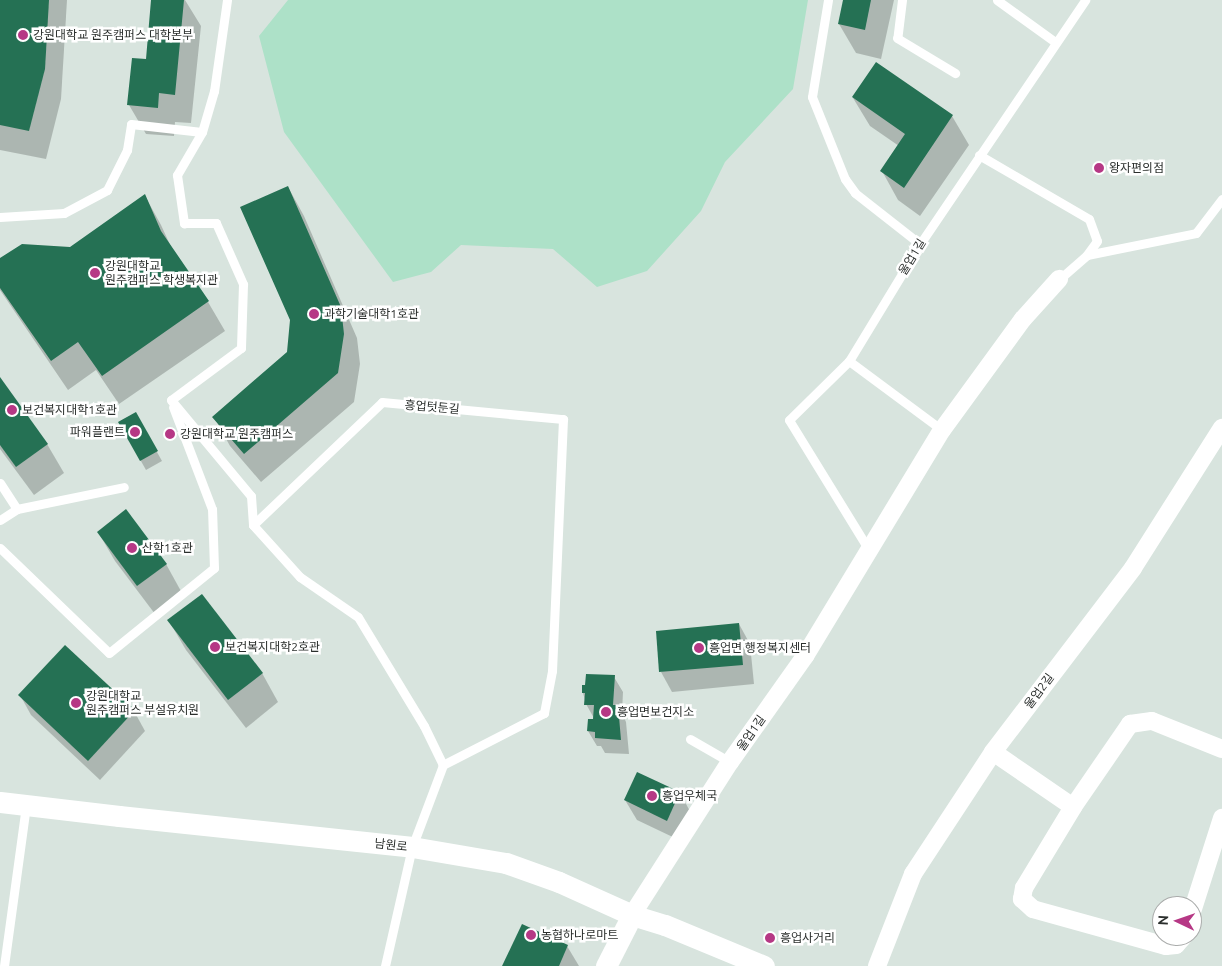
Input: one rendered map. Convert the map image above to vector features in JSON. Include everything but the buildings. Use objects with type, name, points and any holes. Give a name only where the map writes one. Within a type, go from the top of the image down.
[{"type":"street","name":"울업1길","points":[[632,915],[730,762],[805,656],[942,430],[1024,319],[1059,279]]},
{"type":"street","name":"울업2길","points":[[877,966],[913,874],[993,752],[1133,568],[1222,428]]},
{"type":"street","points":[[1152,942],[1033,909],[1022,899],[1024,888],[1073,807],[1130,724],[1152,721],[1222,749]]},
{"type":"street","points":[[993,752],[1073,807]]},
{"type":"street","name":"남원로","points":[[0,802],[412,847],[506,864],[559,882],[632,915],[665,925],[764,966]]},
{"type":"street","points":[[1197,896],[1221,824]]},
{"type":"street","points":[[606,966],[632,915]]},
{"type":"lane","points":[[170,400],[241,348],[243,284],[216,223],[184,223],[177,175],[202,132],[214,91],[226,0]]},
{"type":"lane","points":[[828,0],[812,97],[845,179],[855,193],[920,244]]},
{"type":"lane","points":[[902,0],[897,38],[955,73]]},
{"type":"lane","points":[[996,0],[1055,42]]},
{"type":"lane","name":"울업1길","points":[[869,550],[789,420],[849,361],[920,244],[1085,0]]},
{"type":"lane","points":[[0,217],[64,212],[107,190],[127,150],[131,124],[202,132]]},
{"type":"lane","name":"울업1길","points":[[979,155],[1089,219],[1097,241],[1087,254],[1059,279]]},
{"type":"lane","points":[[1087,254],[1196,233],[1222,199]]},
{"type":"lane","points":[[849,361],[942,430]]},
{"type":"lane","points":[[170,400],[251,496],[253,525],[300,577],[358,617],[424,726],[442,765],[412,847],[385,966]]},
{"type":"lane","points":[[0,548],[110,653],[214,568],[212,509],[170,400]]},
{"type":"lane","name":"흥업텃둔길","points":[[253,525],[382,402],[563,419],[552,671],[544,713],[442,765]]},
{"type":"lane","points":[[0,483],[3,494],[17,509]]},
{"type":"lane","points":[[0,520],[17,509],[124,487]]},
{"type":"lane","points":[[690,739],[730,762]]},
{"type":"lane","points":[[4,966],[26,805]]},
{"type":"green space","points":[[288,0],[808,0],[793,89],[725,162],[701,211],[647,271],[597,287],[553,249],[461,245],[431,272],[393,282],[284,132],[259,36]]},
{"type":"place","name":"강원대학교 원주캠퍼스 대학본부","points":[[23,35]]},
{"type":"place","name":"왕자편의점","points":[[1099,168]]},
{"type":"place","name":"강원대학교 원주캠퍼스 학생복지관","points":[[95,273]]},
{"type":"place","name":"과학기술대학1호관","points":[[314,314]]},
{"type":"place","name":"보건복지대학1호관","points":[[12,410]]},
{"type":"place","name":"파워플랜트","points":[[135,432]]},
{"type":"place","name":"강원대학교 원주캠퍼스","points":[[170,434]]},
{"type":"place","name":"산학1호관","points":[[132,548]]},
{"type":"place","name":"보건복지대학2호관","points":[[215,647]]},
{"type":"place","name":"흥업면 행정복지센터","points":[[699,648]]},
{"type":"place","name":"강원대학교 원주캠퍼스 부설유치원","points":[[76,703]]},
{"type":"place","name":"흥업면보건지소","points":[[606,712]]},
{"type":"place","name":"흥업우체국","points":[[652,796]]},
{"type":"place","name":"농협하나로마트","points":[[531,935]]},
{"type":"place","name":"흥업사거리","points":[[770,938]]}]
